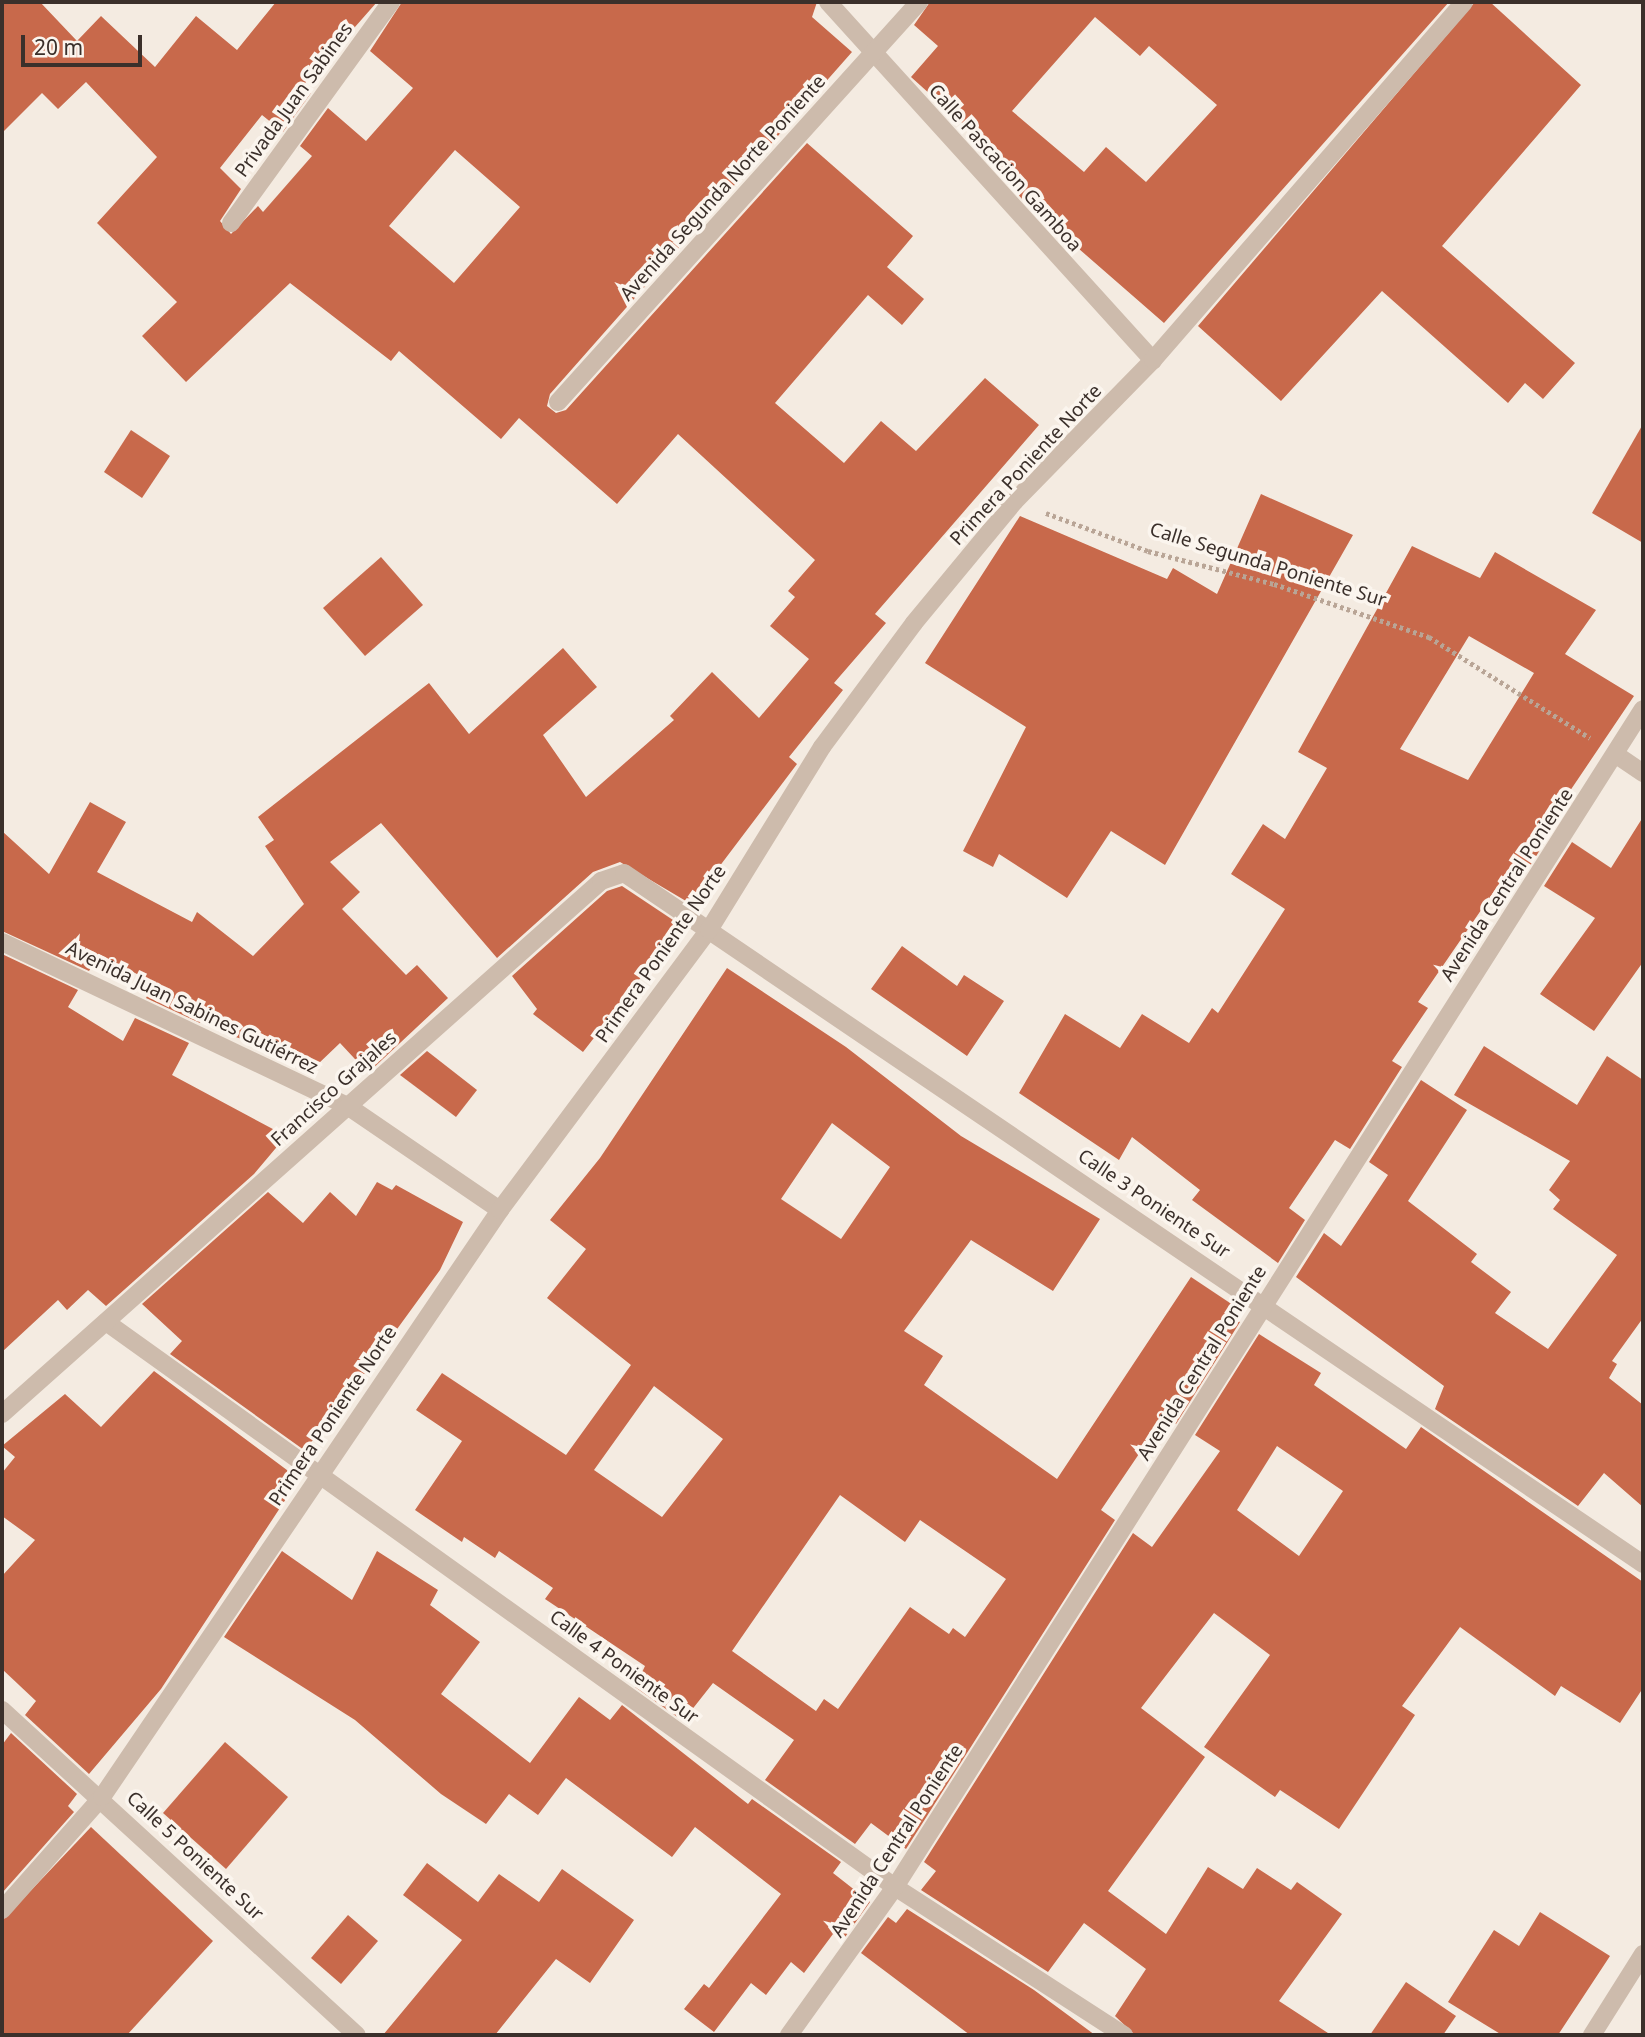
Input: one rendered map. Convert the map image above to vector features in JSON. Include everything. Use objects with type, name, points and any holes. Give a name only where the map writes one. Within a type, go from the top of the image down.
[{"type":"street","name":"Privada Juan Sabines","points":[[231,223],[391,2]]},
{"type":"street","name":"Calle Pascacion Gamboa","points":[[828,2],[1153,360]]},
{"type":"street","name":"Avenida Segunda Norte Poniente","points":[[558,402],[919,2]]},
{"type":"street","name":"Primera Poniente Norte","points":[[2,1910],[102,1797],[318,1474],[500,1210],[709,930],[822,747],[1015,501],[1153,360],[1464,2]]},
{"type":"street","name":"Avenida Central Poniente","points":[[789,2035],[895,1887],[1643,709]]},
{"type":"street","points":[[1615,754],[1643,773]]},
{"type":"street","name":"Francisco Grajales","points":[[2,1414],[346,1105],[601,881],[624,873],[709,930]]},
{"type":"street","name":"Calle 3 Poniente Sur","points":[[709,930],[1265,1303],[1643,1563]]},
{"type":"street","name":"Avenida Juan Sabines Gutiérrez","points":[[2,942],[346,1105],[500,1210]]},
{"type":"street","name":"Calle 4 Poniente Sur","points":[[106,1322],[895,1887],[1124,2035]]},
{"type":"street","name":"Calle 5 Poniente Sur","points":[[2,1710],[102,1797],[357,2035]]},
{"type":"street","points":[[1592,2035],[1643,1954]]},
{"type":"path","name":"Calle Segunda Poniente Sur","points":[[1015,501],[1147,551],[1274,584],[1429,638],[1615,754]]},
{"type":"building","points":[[2,2],[40,2],[77,41],[101,16],[155,67],[196,16],[237,50],[276,2],[377,2],[303,86],[311,93],[283,132],[262,115],[220,168],[241,189],[220,221],[231,234],[258,206],[263,212],[312,156],[300,146],[328,108],[366,141],[413,88],[370,51],[402,2],[817,2],[812,17],[852,52],[550,394],[547,406],[556,413],[566,410],[807,143],[913,236],[887,267],[924,299],[902,325],[868,295],[775,403],[844,463],[881,421],[916,451],[985,378],[1039,425],[875,614],[886,623],[834,683],[843,690],[789,757],[797,764],[691,904],[620,862],[593,872],[497,958],[381,823],[330,862],[360,892],[342,909],[406,975],[417,965],[448,998],[368,1073],[340,1043],[317,1065],[230,1035],[205,1016],[200,1023],[146,998],[154,983],[99,954],[89,971],[2,931],[2,831],[49,874],[90,802],[126,822],[97,872],[192,922],[197,912],[253,956],[304,904],[265,846],[274,840],[258,817],[429,683],[469,734],[563,648],[597,687],[543,735],[586,797],[674,720],[670,716],[712,672],[759,718],[809,659],[770,626],[795,597],[788,591],[815,560],[678,434],[617,504],[519,418],[501,439],[399,351],[391,361],[290,283],[186,382],[142,336],[177,302],[97,223],[157,157],[86,82],[58,109],[42,93],[2,133]],"holes":[[[455,150],[520,207],[454,283],[389,226]]]},
{"type":"building","points":[[930,2],[1449,2],[1164,323],[1024,201],[992,166],[1000,157],[911,77],[938,46],[914,25]],"holes":[[[1095,17],[1140,56],[1149,46],[1217,105],[1146,182],[1106,147],[1084,172],[1012,111]]]},
{"type":"building","points":[[1475,2],[1490,2],[1581,85],[1442,246],[1575,363],[1543,399],[1525,383],[1508,403],[1382,291],[1281,401],[1198,326]]},
{"type":"building","points":[[1643,424],[1643,543],[1592,513]]},
{"type":"building","points":[[131,430],[170,456],[142,498],[104,472]]},
{"type":"building","points":[[1261,494],[1353,535],[1165,865],[1111,831],[1067,898],[999,854],[993,867],[963,851],[1026,727],[925,663],[1020,516],[1167,579],[1173,568],[1217,594]]},
{"type":"building","points":[[1412,546],[1480,578],[1495,552],[1596,610],[1565,654],[1634,696],[1547,825],[1553,829],[1525,874],[1512,865],[1418,1002],[1428,1008],[1392,1061],[1402,1067],[1350,1149],[1335,1140],[1289,1208],[1305,1220],[1278,1263],[1192,1200],[1200,1190],[1132,1137],[1119,1160],[1019,1093],[1065,1014],[1120,1048],[1142,1014],[1189,1043],[1212,1008],[1218,1013],[1285,909],[1231,874],[1263,824],[1285,839],[1327,768],[1298,752]],"holes":[[[1469,636],[1534,673],[1468,780],[1400,749]]]},
{"type":"building","points":[[381,557],[423,605],[365,656],[323,608]]},
{"type":"building","points":[[1643,817],[1643,962],[1594,1031],[1540,994],[1595,918],[1544,886],[1572,842],[1611,868]]},
{"type":"building","points":[[622,886],[676,922],[668,931],[673,936],[583,1052],[533,1014],[537,1009],[512,976],[607,891]]},
{"type":"building","points":[[902,946],[957,986],[964,975],[1004,1001],[967,1056],[871,989]]},
{"type":"building","points":[[2,954],[78,990],[68,1007],[123,1041],[135,1018],[189,1043],[172,1075],[286,1136],[254,1174],[106,1306],[88,1290],[67,1310],[58,1300],[2,1352]]},
{"type":"building","points":[[727,968],[846,1047],[961,1136],[1100,1219],[1053,1291],[971,1240],[904,1331],[943,1356],[924,1385],[1057,1479],[1191,1277],[1239,1309],[1233,1318],[1240,1322],[1176,1424],[1164,1417],[1101,1510],[1115,1520],[906,1849],[871,1823],[855,1844],[765,1780],[794,1740],[713,1683],[683,1721],[635,1687],[645,1666],[545,1599],[553,1588],[499,1551],[495,1558],[464,1537],[462,1542],[415,1510],[462,1441],[416,1410],[442,1373],[566,1455],[631,1365],[547,1298],[586,1249],[550,1220],[600,1158]],"holes":[[[832,1123],[890,1167],[841,1239],[781,1199]],[[654,1386],[723,1439],[662,1517],[594,1470]],[[840,1495],[905,1542],[920,1520],[1006,1579],[965,1637],[953,1628],[949,1634],[910,1607],[838,1709],[824,1699],[816,1711],[732,1651]]]},
{"type":"building","points":[[1484,1046],[1577,1105],[1607,1056],[1643,1080],[1643,1318],[1612,1361],[1617,1364],[1609,1378],[1643,1405],[1643,1507],[1604,1473],[1578,1506],[1435,1409],[1444,1386],[1296,1277],[1324,1233],[1341,1246],[1388,1175],[1369,1162],[1421,1080],[1467,1110],[1408,1201],[1477,1254],[1471,1262],[1511,1292],[1495,1313],[1548,1349],[1617,1255],[1553,1209],[1560,1200],[1549,1190],[1570,1161],[1454,1095]]},
{"type":"building","points":[[427,1051],[477,1090],[456,1117],[400,1075]]},
{"type":"building","points":[[377,1182],[392,1190],[396,1185],[463,1222],[440,1270],[360,1380],[364,1384],[304,1450],[170,1354],[182,1341],[142,1304],[268,1192],[303,1223],[330,1192],[356,1216]]},
{"type":"building","points":[[1259,1334],[1321,1373],[1314,1385],[1406,1449],[1421,1427],[1643,1582],[1643,1688],[1620,1723],[1561,1686],[1555,1696],[1460,1627],[1402,1706],[1415,1715],[1339,1829],[1280,1790],[1275,1797],[1204,1747],[1270,1655],[1214,1613],[1141,1708],[1205,1757],[1108,1891],[1166,1934],[1208,1867],[1243,1889],[1257,1868],[1291,1890],[1297,1882],[1342,1914],[1279,2001],[1331,2035],[1135,2035],[1115,2016],[1146,1969],[1084,1923],[1048,1972],[921,1890],[936,1871],[924,1862],[1133,1533],[1152,1547],[1220,1451],[1195,1435]],"holes":[[[1277,1446],[1343,1491],[1299,1556],[1237,1510]]]},
{"type":"building","points":[[154,1371],[299,1479],[161,1689],[89,1774],[25,1715],[36,1701],[2,1669],[2,1576],[35,1540],[2,1516],[2,1473],[15,1457],[2,1446],[65,1394],[101,1427]]},
{"type":"building","points":[[282,1551],[352,1600],[377,1551],[438,1590],[430,1605],[480,1642],[441,1694],[530,1763],[579,1697],[610,1720],[622,1705],[748,1804],[752,1799],[841,1862],[833,1873],[870,1902],[843,1940],[833,1934],[804,1973],[791,1962],[766,1995],[751,1983],[714,2032],[684,2009],[704,1984],[709,1988],[781,1894],[695,1827],[672,1857],[566,1778],[538,1815],[509,1794],[486,1824],[441,1794],[355,1720],[224,1637]]},
{"type":"building","points":[[11,1733],[77,1794],[68,1806],[74,1812],[2,1893],[2,1745]]},
{"type":"building","points":[[225,1742],[288,1797],[226,1869],[163,1813]]},
{"type":"building","points":[[91,1827],[213,1941],[127,2035],[2,2035],[2,1921]]},
{"type":"building","points":[[427,1863],[478,1902],[499,1874],[539,1902],[562,1869],[634,1920],[590,1983],[556,1959],[495,2035],[383,2035],[462,1940],[403,1895]]},
{"type":"building","points":[[907,1909],[1034,1990],[1095,2035],[970,2035],[861,1953],[888,1917],[896,1923]]},
{"type":"building","points":[[1540,1912],[1610,1956],[1558,2035],[1502,2035],[1448,2002],[1494,1930],[1519,1946]]},
{"type":"building","points":[[348,1915],[378,1941],[341,1984],[311,1958]]},
{"type":"building","points":[[1406,1982],[1456,2016],[1443,2035],[1370,2035]]}]
